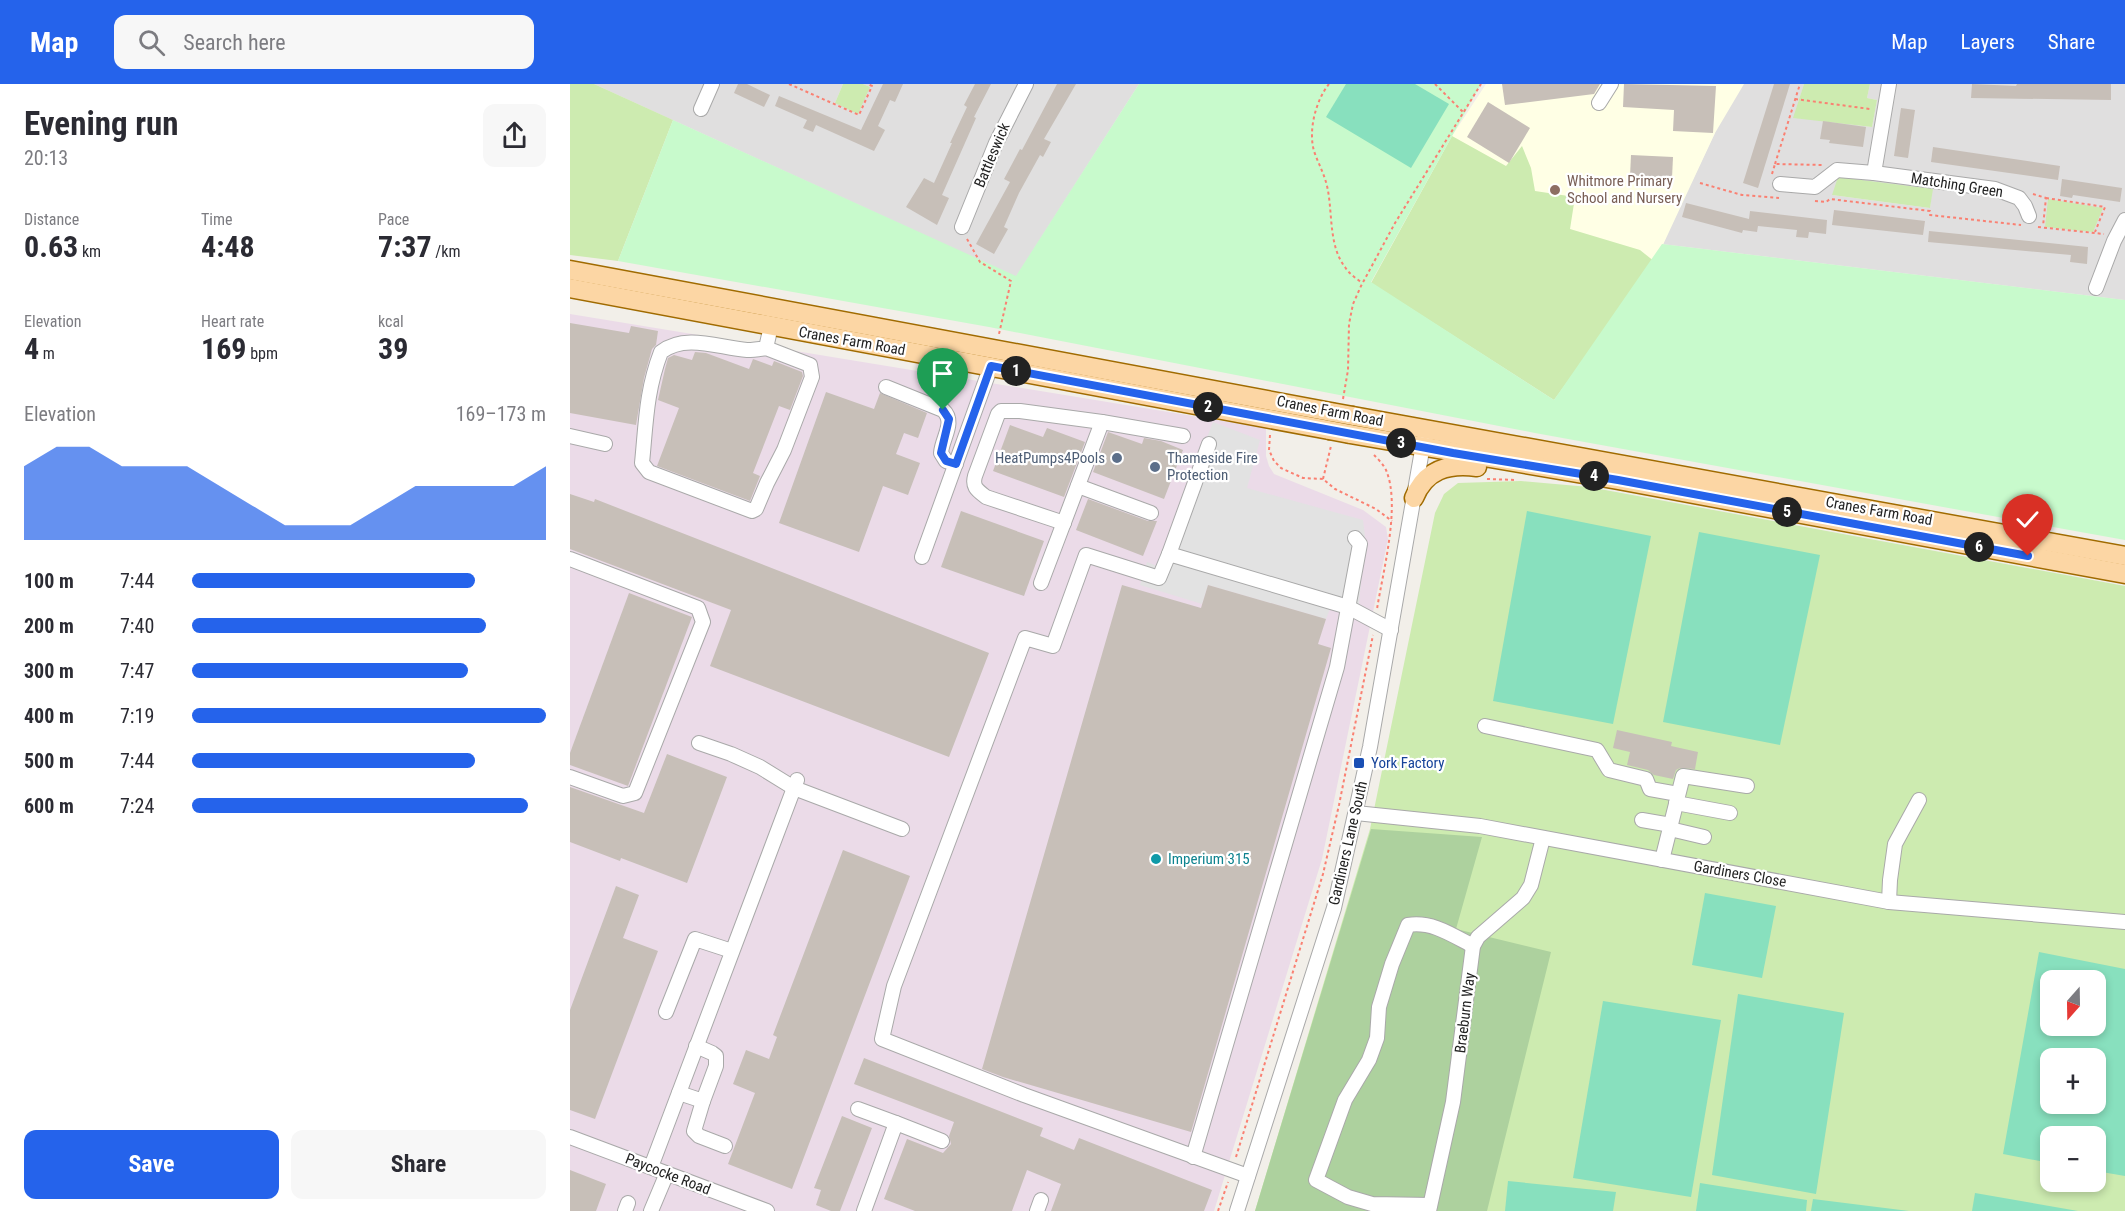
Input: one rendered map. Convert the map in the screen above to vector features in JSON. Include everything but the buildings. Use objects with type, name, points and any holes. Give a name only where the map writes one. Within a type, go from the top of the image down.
[{"type":"main road","name":"Cranes Farm Road","points":[[570,270],[993,358],[1333,422],[2125,556]]},
{"type":"main road","name":"Cranes Farm Road","points":[[570,288],[771,326],[993,358]]},
{"type":"main road","name":"Cranes Farm Road","points":[[1424,438],[1568,471],[2125,574]]},
{"type":"main road","points":[[1414,498],[1423,481],[1430,475],[1453,466],[1568,471]]},
{"type":"street","points":[[701,109],[712,84]]},
{"type":"street","name":"Battleswick","points":[[964,230],[996,143],[1026,84]]},
{"type":"street","points":[[1599,103],[1611,84]]},
{"type":"street","points":[[1874,173],[1881,119],[1889,84]]},
{"type":"street","name":"Matching Green","points":[[1776,180],[1815,187],[1837,170],[1995,189],[2019,198],[2025,206],[2027,223]]},
{"type":"street","points":[[2096,288],[2114,241],[2125,220]]},
{"type":"street","points":[[766,348],[771,326]]},
{"type":"street","points":[[692,341],[749,350],[766,348],[810,365],[812,376],[784,450],[766,483],[756,509],[752,511],[645,469],[642,463],[647,418],[646,405],[653,372],[661,352],[673,345],[692,341]]},
{"type":"street","points":[[922,557],[979,403],[993,358]]},
{"type":"street","points":[[886,387],[943,410],[947,414],[949,419],[941,453],[946,461],[956,464]]},
{"type":"street","points":[[979,403],[1001,411],[1020,411],[1102,422],[1183,436]]},
{"type":"street","points":[[1001,411],[975,476],[973,483],[975,488],[986,496],[1064,523]]},
{"type":"street","points":[[1041,583],[1102,422]]},
{"type":"street","points":[[570,436],[605,444]]},
{"type":"street","name":"Gardiners Lane South","points":[[1237,1211],[1334,908],[1356,813],[1424,438]]},
{"type":"street","points":[[1209,444],[1159,578],[1086,555],[1053,646],[1025,638],[894,986],[882,1039],[1024,1095],[1248,1176]]},
{"type":"street","points":[[1078,486],[1151,513]]},
{"type":"street","points":[[1193,1157],[1337,667],[1360,544],[1355,538]]},
{"type":"street","points":[[1169,554],[1348,607],[1391,630]]},
{"type":"street","points":[[570,559],[698,608],[703,622],[635,793],[623,796],[570,777]]},
{"type":"street","points":[[1485,726],[1597,750],[1609,770],[1646,779],[1650,789],[1730,813]]},
{"type":"street","points":[[699,743],[731,754],[902,829]]},
{"type":"street","points":[[1662,860],[1683,776],[1747,786]]},
{"type":"street","points":[[651,1167],[796,784]]},
{"type":"street","points":[[1889,902],[1895,844],[1919,800]]},
{"type":"street","name":"Gardiners Close","points":[[1356,813],[1480,826],[1889,902],[2125,922]]},
{"type":"street","points":[[1642,820],[1704,837]]},
{"type":"street","points":[[1429,1208],[1372,1204],[1348,1197],[1316,1180],[1345,1100],[1369,1060],[1377,1038],[1378,1007],[1408,925],[1419,923],[1436,927],[1473,946],[1478,937],[1523,898],[1531,885],[1543,838]]},
{"type":"street","points":[[666,1012],[695,939],[732,951]]},
{"type":"street","name":"Braeburn Way","points":[[1429,1208],[1453,1102],[1473,946]]},
{"type":"street","points":[[696,1046],[716,1056],[717,1062],[694,1131],[699,1136],[725,1146]]},
{"type":"street","points":[[679,1093],[703,1101]]},
{"type":"street","points":[[858,1109],[942,1141]]},
{"type":"street","points":[[864,1211],[896,1123]]},
{"type":"street","name":"Paycocke Road","points":[[570,1137],[767,1211]]},
{"type":"street","points":[[651,1211],[667,1173]]},
{"type":"path","points":[[789,84],[859,115],[873,85],[868,84]]},
{"type":"path","points":[[1329,84],[1318,103],[1314,120],[1312,136],[1314,150],[1322,166],[1328,187],[1332,230],[1340,258],[1344,267],[1362,283]]},
{"type":"path","points":[[1436,84],[1463,112]]},
{"type":"path","points":[[1323,479],[1333,422],[1348,370],[1349,324],[1353,304],[1395,223],[1481,84]]},
{"type":"path","points":[[1776,180],[1775,164],[1800,84]]},
{"type":"path","points":[[1795,99],[1877,110]]},
{"type":"path","points":[[1775,164],[1829,165]]},
{"type":"path","points":[[1700,183],[1742,195],[1785,199]]},
{"type":"path","points":[[2025,192],[2046,198],[2105,207],[2094,233]]},
{"type":"path","points":[[2043,228],[2046,198]]},
{"type":"path","points":[[1806,201],[1826,202],[1830,199],[1930,211],[1930,215],[2027,223],[2043,228],[2110,235]]},
{"type":"path","points":[[964,230],[980,262],[1011,280],[993,358]]},
{"type":"path","points":[[1269,428],[1269,450],[1274,461],[1281,468],[1304,478],[1323,479],[1335,489],[1376,509],[1392,521]]},
{"type":"path","points":[[1218,1211],[1323,874],[1339,805],[1392,521],[1391,495],[1385,469],[1373,454]]},
{"type":"shaded area","points":[[594,84],[843,84],[835,103],[870,87],[863,84],[1139,84],[1016,277]]},
{"type":"shaded area","name":"Whitmore Primary School and Nursery","points":[[1486,84],[1744,84],[1715,133],[1655,262],[1371,283],[1452,136]]},
{"type":"shaded area","points":[[1717,84],[1804,84],[1794,117],[1872,127],[1877,100],[1867,98],[1870,84],[2125,84],[2125,300],[1662,244],[1715,133]],"holes":[[[1932,189],[1930,208],[1832,195]]]},
{"type":"shaded area","points":[[570,314],[1266,428],[1266,456],[1274,474],[1363,510],[1386,527],[1388,539],[1322,859],[1214,1211],[570,1211]]},
{"type":"shaded area","points":[[1213,422],[1260,440],[1247,488],[1363,520],[1365,536],[1359,604],[1330,609],[1326,619],[1208,585],[1202,604],[1140,585],[1147,562],[1157,566]]},
{"type":"green space","points":[[570,84],[594,84],[673,120],[618,261],[570,255]]},
{"type":"green space","points":[[843,84],[863,84],[870,87],[858,114],[835,103]]},
{"type":"green space","points":[[1139,84],[1481,84],[1371,282],[1554,400],[1662,244],[2125,300],[2125,540],[1535,433],[989,327],[618,261],[673,120],[1016,276]]},
{"type":"green space","points":[[1346,84],[1415,84],[1449,104],[1411,168],[1326,117]]},
{"type":"green space","points":[[1804,84],[1870,84],[1867,98],[1877,100],[1872,127],[1793,118]]},
{"type":"green space","points":[[1452,136],[1506,166],[1522,146],[1531,168],[1535,191],[1575,197],[1570,229],[1640,250],[1655,262],[1554,400],[1371,283]]},
{"type":"green space","points":[[1838,177],[1933,189],[1930,208],[1832,195]]},
{"type":"green space","points":[[2048,199],[2103,208],[2093,232],[2045,227]]},
{"type":"green space","points":[[1521,481],[1589,487],[2125,586],[2125,1211],[1255,1211],[1370,829],[1435,513],[1444,494],[1458,483]]},
{"type":"green space","points":[[1527,511],[1651,536],[1613,724],[1493,701]]},
{"type":"green space","points":[[1699,532],[1820,555],[1780,745],[1663,722]]},
{"type":"green space","points":[[1371,829],[1482,837],[1456,929],[1551,952],[1487,1211],[1255,1211]]},
{"type":"green space","points":[[1705,893],[1776,906],[1762,978],[1692,965]]},
{"type":"green space","points":[[2039,952],[2125,969],[2125,1176],[2106,1173],[2106,1126],[2040,1126],[2040,1161],[2003,1154]]},
{"type":"green space","points":[[1738,994],[1844,1013],[1816,1194],[1712,1175]]},
{"type":"green space","points":[[1603,1001],[1721,1020],[1691,1197],[1573,1178]]},
{"type":"green space","points":[[1508,1181],[1616,1192],[1613,1211],[1505,1211]]},
{"type":"green space","points":[[1700,1183],[1807,1200],[1806,1211],[1696,1211]]},
{"type":"green space","points":[[1975,1193],[2078,1211],[1972,1211]]},
{"type":"green space","points":[[1813,1199],[1909,1211],[1811,1211]]},
{"type":"place","name":"Whitmore Primary School and Nursery","points":[[1555,190]]},
{"type":"place","name":"HeatPumps4Pools","points":[[1117,458]]},
{"type":"place","name":"Thameside Fire Protection","points":[[1155,467]]},
{"type":"place","name":"York Factory","points":[[1359,763]]},
{"type":"place","name":"Imperium 315","points":[[1156,859]]},
{"type":"route","points":[[943,410],[949,419],[941,448],[942,458],[956,464],[991,366],[1453,453],[1568,471],[2028,556]]}]
